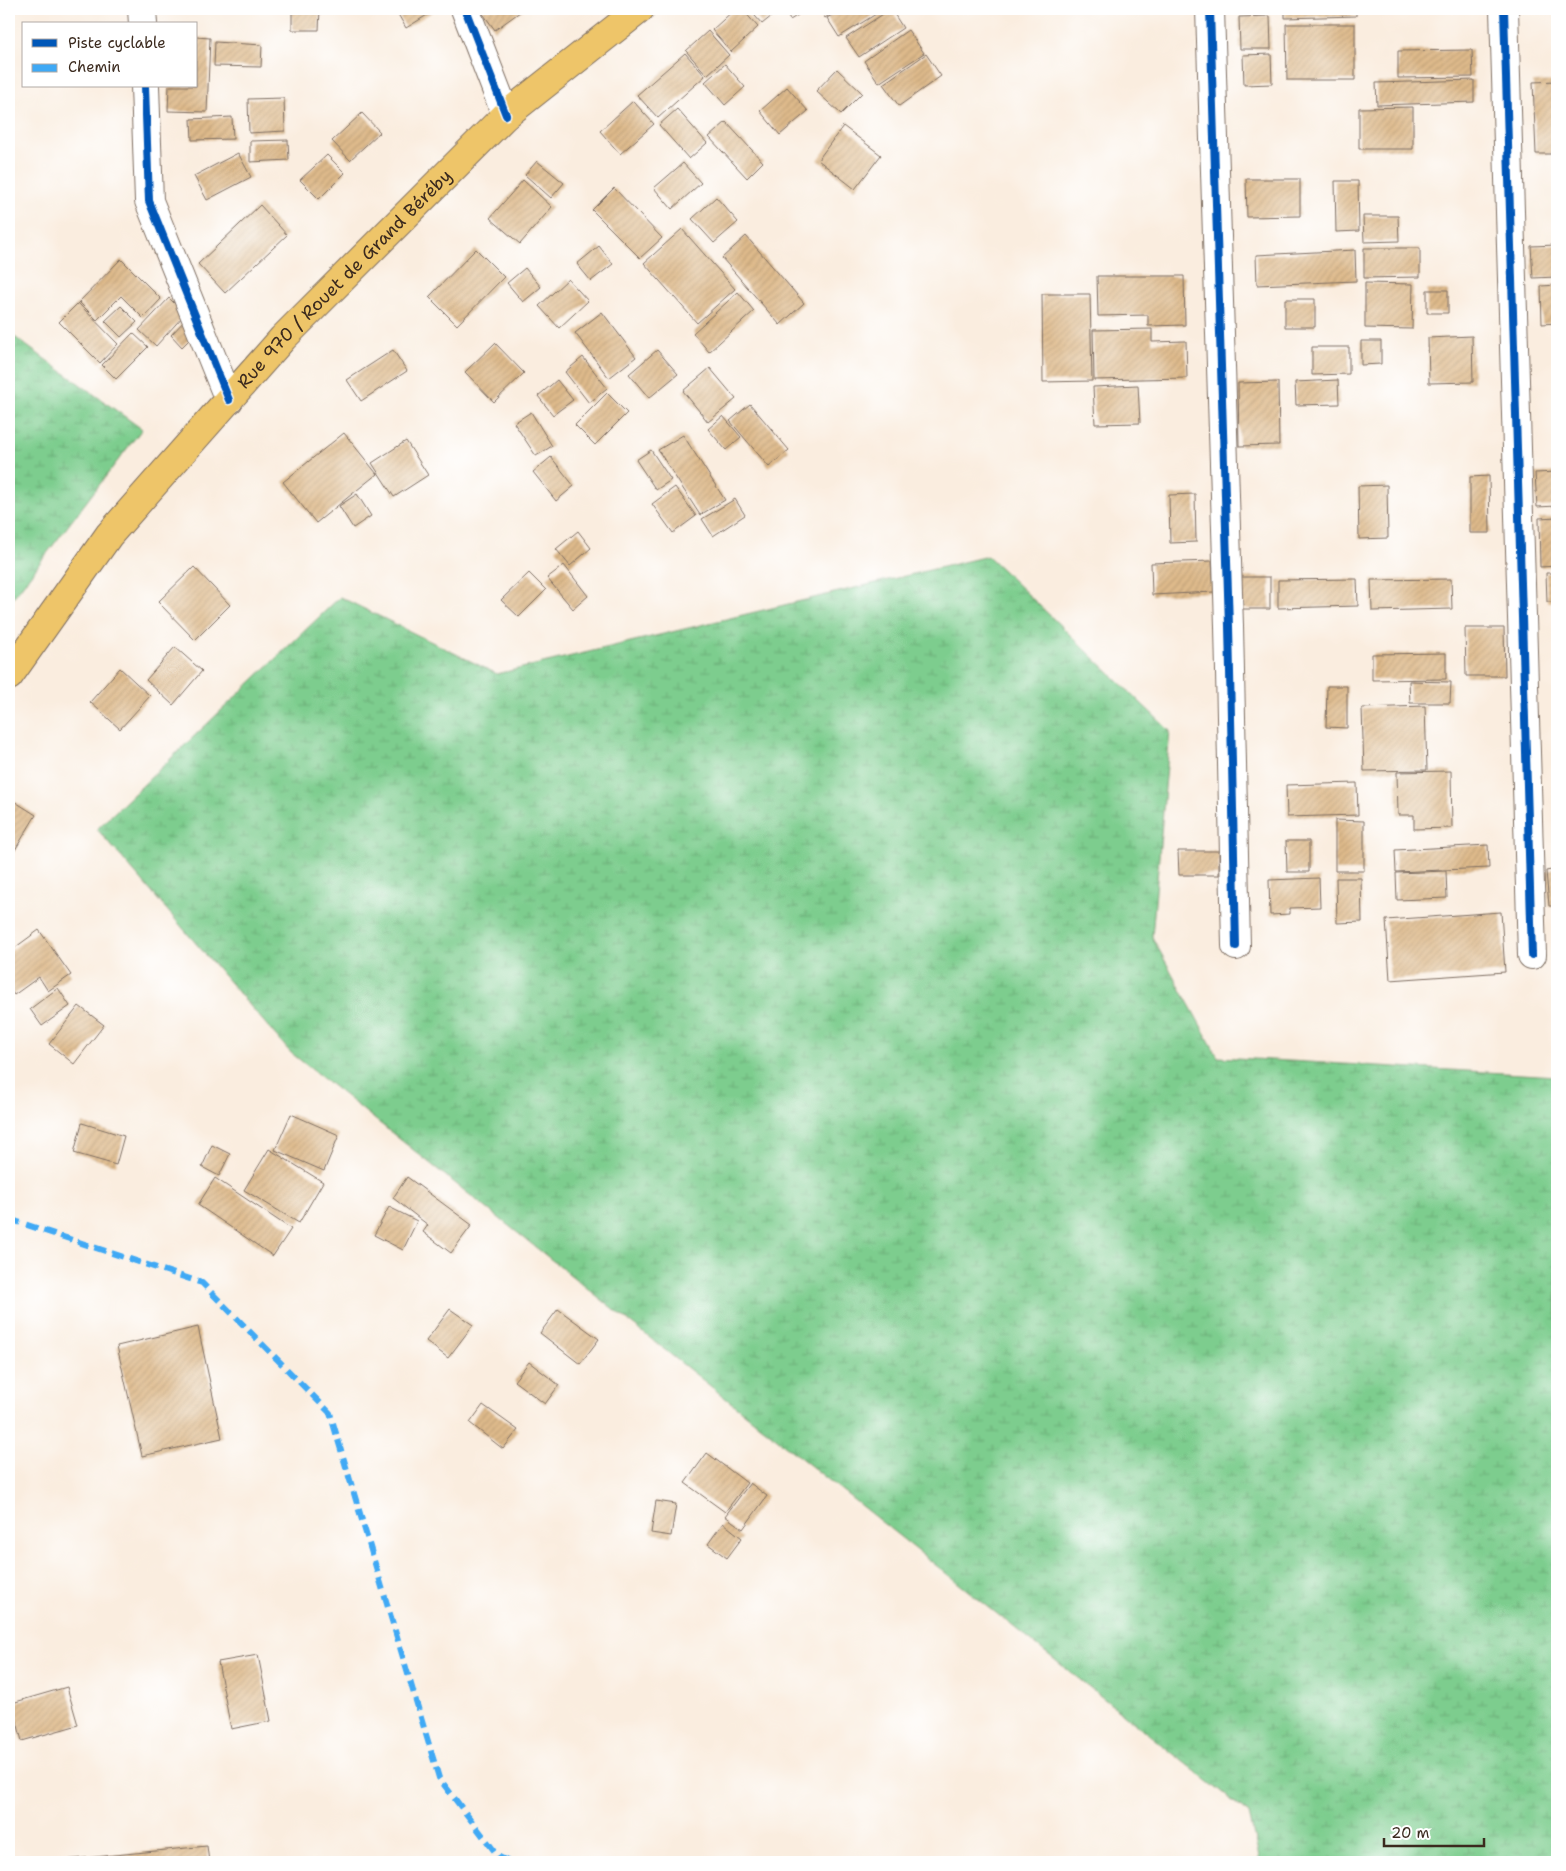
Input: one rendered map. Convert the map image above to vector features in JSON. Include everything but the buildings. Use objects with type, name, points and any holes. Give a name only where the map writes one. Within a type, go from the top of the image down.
[{"type":"main road","name":"Rue 970 / Rouet de Grand Béréby","points":[[9,676],[109,535],[283,338],[506,115],[640,9]]},
{"type":"street","points":[[142,9],[143,22]]},
{"type":"street","points":[[465,9],[506,115]]},
{"type":"street","points":[[1210,9],[1229,616],[1236,946]]},
{"type":"street","points":[[1504,9],[1532,955]]},
{"type":"street","points":[[145,88],[149,201],[229,400]]},
{"type":"green space","points":[[9,333],[142,429],[9,603]]},
{"type":"green space","points":[[988,556],[1170,731],[1152,937],[1218,1057],[1557,1076],[1557,1862],[1260,1862],[1249,1814],[290,1052],[97,829],[340,597],[497,674]]},
{"type":"marked path","points":[[9,1219],[202,1283],[330,1413],[439,1778],[499,1857],[509,1862]]},
{"type":"cycle path","points":[[465,9],[506,115]]},
{"type":"cycle path","points":[[1210,9],[1229,626],[1236,946]]},
{"type":"cycle path","points":[[1504,9],[1532,955]]},
{"type":"cycle path","points":[[145,88],[149,201],[229,400]]}]
